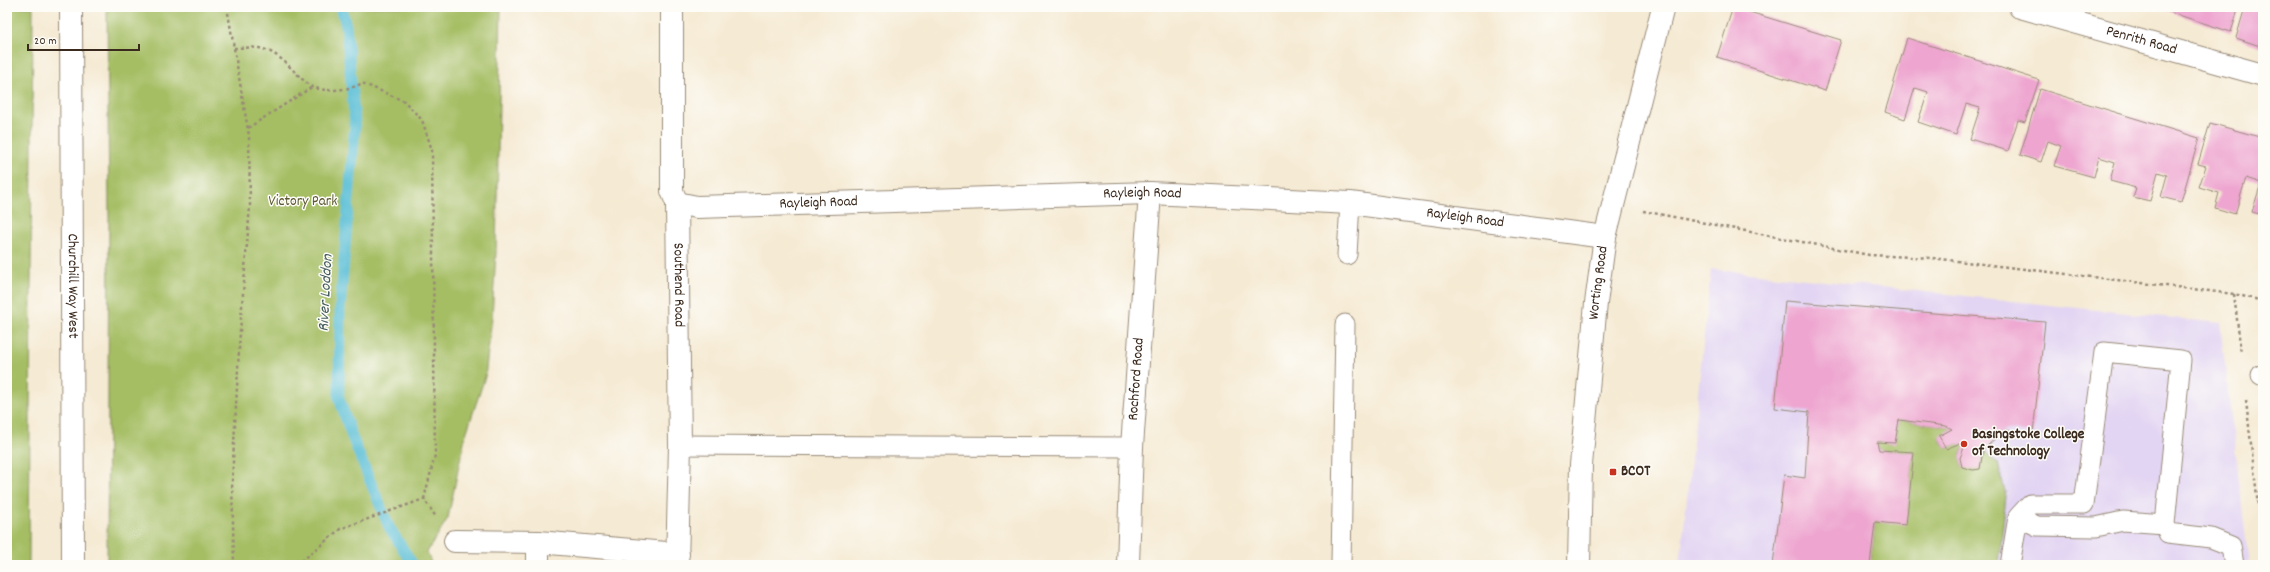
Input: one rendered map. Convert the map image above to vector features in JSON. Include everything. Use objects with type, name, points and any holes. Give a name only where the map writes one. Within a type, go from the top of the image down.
[{"type":"street","name":"Churchill Way West","points":[[71,7],[73,565]]},
{"type":"street","name":"Southend Road","points":[[672,7],[672,191],[677,203],[680,445],[678,560]]},
{"type":"street","name":"Worting Road","points":[[1579,565],[1581,465],[1596,303],[1605,237],[1663,7]]},
{"type":"street","name":"Penrith Road","points":[[2020,7],[2263,75]]},
{"type":"street","name":"Rayleigh Road","points":[[677,203],[697,207],[1150,193],[1350,203],[1605,237]]},
{"type":"street","name":"Rochford Road","points":[[1128,565],[1132,447],[1150,193]]},
{"type":"street","points":[[455,542],[538,542],[678,560]]},
{"type":"street","points":[[538,542],[538,565]]},
{"type":"lane","points":[[1347,255],[1350,203]]},
{"type":"lane","points":[[1341,565],[1345,324]]},
{"type":"lane","points":[[2010,565],[2018,517],[2030,504],[2084,504],[2104,352],[2181,360],[2165,524],[2168,533],[2210,538],[2231,546],[2234,565]]},
{"type":"lane","points":[[680,445],[1132,447]]},
{"type":"lane","points":[[2018,517],[2037,526],[2096,527],[2123,521],[2165,524]]},
{"type":"path","points":[[227,7],[248,128],[250,206],[240,331],[232,481],[234,565]]},
{"type":"path","points":[[234,48],[259,48],[287,62],[312,86],[335,90],[357,87],[362,83],[404,101],[422,120],[432,150],[435,455],[424,499],[455,542]]},
{"type":"path","points":[[248,128],[312,86]]},
{"type":"path","points":[[1636,210],[1869,255],[1932,258],[2234,294],[2263,301]]},
{"type":"path","points":[[2234,294],[2241,356]]},
{"type":"path","points":[[2246,395],[2262,544]]},
{"type":"path","points":[[297,565],[340,529],[372,516],[424,499]]},
{"type":"shaded area","name":"Basingstoke College of Technology","points":[[1711,269],[2220,323],[2249,565],[1680,565]]},
{"type":"green space","points":[[10,7],[33,7],[29,565],[8,565]]},
{"type":"green space","name":"Victory Park","points":[[107,7],[501,7],[496,253],[492,317],[485,377],[465,437],[448,518],[427,552],[432,565],[107,565],[109,216]]},
{"type":"green space","points":[[1899,420],[1946,426],[1952,429],[1939,437],[1946,449],[1958,444],[1965,445],[1960,458],[1962,467],[1980,469],[1983,450],[1998,463],[2006,496],[1999,565],[1870,565],[1875,522],[1906,524],[1914,452],[1879,450],[1877,442],[1895,442]]},
{"type":"building","points":[[1733,7],[1841,40],[1825,91],[1717,57]]},
{"type":"building","points":[[2154,7],[2239,7],[2231,32]]},
{"type":"building","points":[[2245,7],[2263,7],[2263,47],[2236,38]]},
{"type":"building","points":[[1907,38],[2039,80],[2025,122],[2018,120],[2008,151],[1970,139],[1980,108],[1966,104],[1956,135],[1918,122],[1928,92],[1922,90],[1915,88],[1905,119],[1885,112]]},
{"type":"building","points":[[2040,89],[2199,138],[2181,202],[2161,197],[2167,175],[2158,172],[2150,201],[2133,197],[2136,188],[2110,181],[2115,162],[2099,157],[2094,177],[2054,166],[2061,146],[2048,141],[2041,162],[2020,155]]},
{"type":"building","points":[[2210,123],[2263,138],[2263,215],[2252,212],[2261,183],[2246,178],[2235,214],[2215,208],[2219,193],[2199,187],[2206,166],[2198,164]]},
{"type":"building","points":[[1785,301],[2045,322],[2033,433],[2004,430],[1983,450],[1980,469],[1973,470],[1962,467],[1960,458],[1965,445],[1958,444],[1946,449],[1939,436],[1952,429],[1946,426],[1899,420],[1895,443],[1877,442],[1879,450],[1914,452],[1906,525],[1875,522],[1870,565],[1773,565],[1784,475],[1805,478],[1809,412],[1775,408]]},
{"type":"waterway","name":"River Loddon","points":[[341,7],[346,26],[355,125],[340,309],[339,398],[352,437],[389,527],[413,565]]},
{"type":"place","name":"Basingstoke College of Technology","points":[[1964,444]]},
{"type":"place","name":"BCOT","points":[[1613,472]]}]
